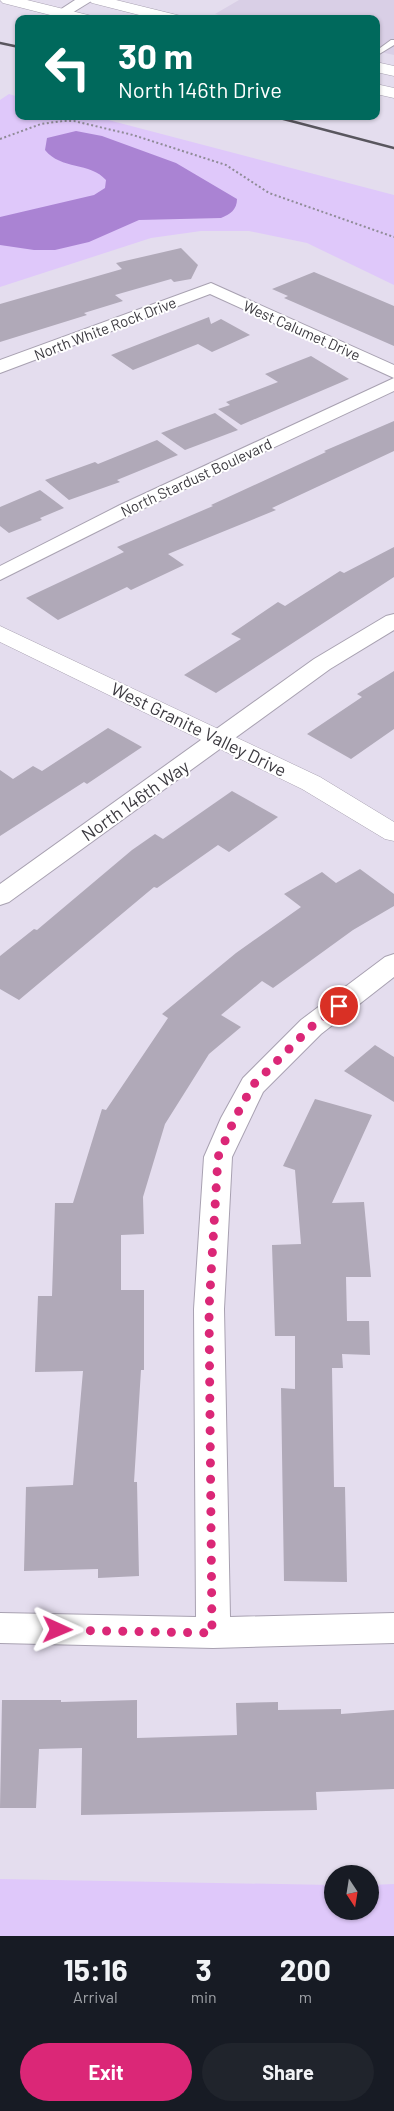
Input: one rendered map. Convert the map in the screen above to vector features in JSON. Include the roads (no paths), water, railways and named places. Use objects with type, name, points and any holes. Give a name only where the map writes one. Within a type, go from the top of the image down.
[{"type":"main road","points":[[8,0],[70,15]]},
{"type":"main road","points":[[97,0],[159,15]]},
{"type":"main road","points":[[380,68],[394,71]]},
{"type":"main road","points":[[380,90],[394,93]]},
{"type":"main road","name":"West Granite Valley Drive","points":[[0,633],[311,783],[394,833]]},
{"type":"street","points":[[62,13],[86,0]]},
{"type":"street","name":"North White Rock Drive","points":[[0,367],[210,288]]},
{"type":"street","name":"West Calumet Drive","points":[[210,288],[394,372]]},
{"type":"street","name":"North Stardust Boulevard","points":[[0,574],[127,509],[394,384]]},
{"type":"street","name":"North 146th Way","points":[[0,896],[322,664],[394,620]]},
{"type":"street","points":[[212,1633],[209,1309],[218,1157],[235,1118],[253,1085],[311,1027],[394,963]]},
{"type":"street","points":[[0,1628],[212,1633],[394,1628]]},
{"type":"lane","points":[[380,51],[394,42]]},
{"type":"railway","points":[[0,43],[15,46]]},
{"type":"railway","points":[[287,120],[394,148]]}]
